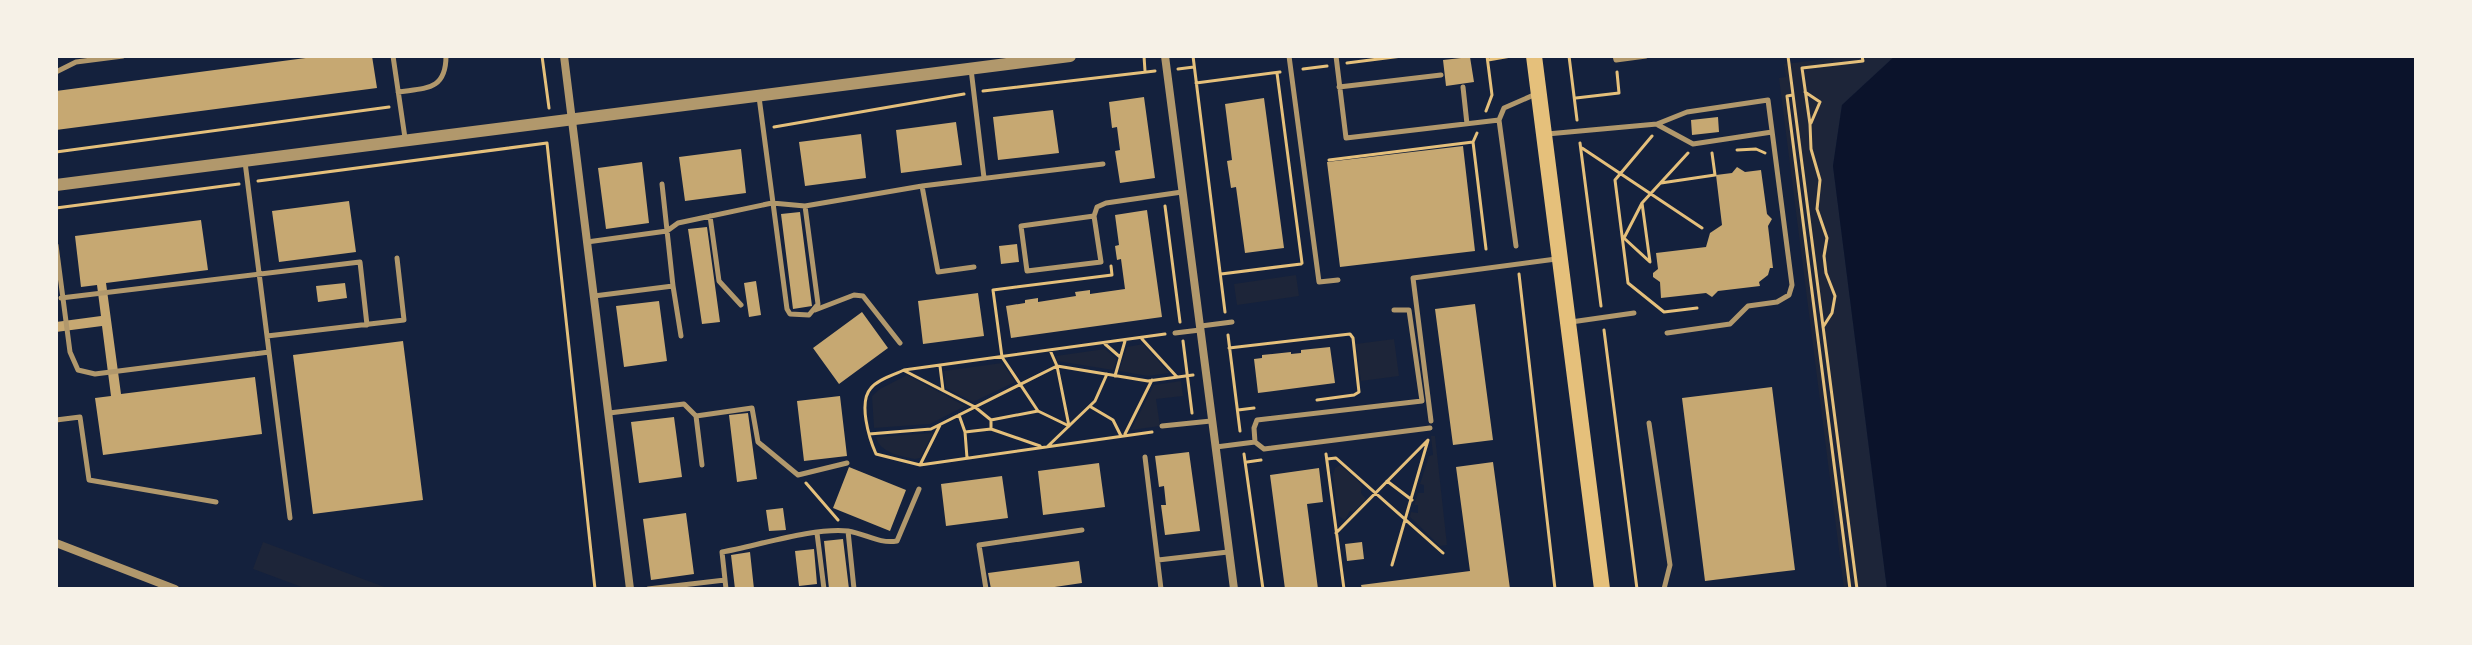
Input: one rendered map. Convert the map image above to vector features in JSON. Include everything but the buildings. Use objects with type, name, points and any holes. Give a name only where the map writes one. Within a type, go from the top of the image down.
[{"type":"main road","points":[[1534,56],[1602,589]]},
{"type":"street","points":[[564,56],[630,589]]},
{"type":"street","points":[[56,185],[1070,56]]},
{"type":"street","points":[[1165,56],[1234,589]]},
{"type":"street","points":[[56,543],[175,589]]},
{"type":"lane","points":[[56,72],[76,59],[123,56]]},
{"type":"lane","points":[[393,56],[405,139]]},
{"type":"lane","points":[[398,92],[434,86],[442,79],[446,56]]},
{"type":"lane","points":[[1289,56],[1319,282],[1338,280]]},
{"type":"lane","points":[[1336,56],[1346,138],[1499,120]]},
{"type":"lane","points":[[1615,58],[1646,56]]},
{"type":"lane","points":[[971,69],[984,178]]},
{"type":"lane","points":[[1339,87],[1441,75]]},
{"type":"lane","points":[[1463,87],[1467,124]]},
{"type":"lane","points":[[1516,246],[1499,120],[1504,108],[1538,93]]},
{"type":"lane","points":[[759,97],[787,309],[797,316],[809,315],[854,295],[863,296],[900,343]]},
{"type":"lane","points":[[1544,134],[1657,124],[1687,112],[1768,100],[1792,285],[1789,295],[1777,302],[1748,306],[1730,324],[1667,333]]},
{"type":"lane","points":[[1657,124],[1693,144],[1772,132]]},
{"type":"lane","points":[[245,160],[290,518]]},
{"type":"lane","points":[[587,242],[667,231],[678,223],[772,203],[805,206],[922,186],[1103,164]]},
{"type":"lane","points":[[662,184],[681,336]]},
{"type":"lane","points":[[922,186],[938,272],[974,267]]},
{"type":"lane","points":[[1094,216],[1021,226],[1027,271],[1101,262],[1094,216],[1097,207],[1182,192]]},
{"type":"lane","points":[[805,206],[818,304],[815,310]]},
{"type":"lane","points":[[710,216],[719,281],[741,305]]},
{"type":"lane","points":[[56,245],[70,352],[78,370],[95,374],[269,352]]},
{"type":"lane","points":[[267,336],[404,320],[397,258]]},
{"type":"lane","points":[[1216,447],[1255,442],[1264,449],[1431,425],[1413,278],[1561,259]]},
{"type":"lane","points":[[61,298],[360,262],[367,325]]},
{"type":"lane","points":[[594,296],[673,286]]},
{"type":"lane","points":[[1255,442],[1257,420],[1422,401],[1409,310],[1394,310]]},
{"type":"lane","points":[[1568,322],[1634,313]]},
{"type":"lane","points":[[1178,332],[1232,322]]},
{"type":"lane","points":[[609,413],[684,404],[696,416],[702,465]]},
{"type":"lane","points":[[696,416],[752,408],[758,442],[798,475],[847,463]]},
{"type":"lane","points":[[56,420],[80,417],[89,480],[216,502]]},
{"type":"lane","points":[[1162,426],[1212,420]]},
{"type":"lane","points":[[1649,423],[1670,565],[1664,589]]},
{"type":"lane","points":[[1145,457],[1161,589]]},
{"type":"lane","points":[[726,589],[722,552],[817,533],[848,531],[886,543],[897,541],[919,489]]},
{"type":"lane","points":[[986,589],[979,545],[1082,530]]},
{"type":"lane","points":[[848,531],[854,589]]},
{"type":"lane","points":[[817,533],[824,589]]},
{"type":"lane","points":[[1158,560],[1229,552]]},
{"type":"lane","points":[[648,589],[725,580]]},
{"type":"path","points":[[542,56],[551,120],[547,143],[595,589]]},
{"type":"path","points":[[1144,56],[1145,71]]},
{"type":"path","points":[[1486,249],[1473,142],[1492,95],[1488,58],[1511,56]]},
{"type":"path","points":[[1788,56],[1857,589]]},
{"type":"path","points":[[1823,327],[1832,313],[1835,296],[1825,265],[1827,238],[1817,209],[1820,180],[1811,149],[1802,68],[1863,61],[1862,56]]},
{"type":"path","points":[[1575,99],[1619,93],[1615,58]]},
{"type":"path","points":[[1220,274],[1302,263],[1277,72]]},
{"type":"path","points":[[1791,74],[1802,72]]},
{"type":"path","points":[[1805,92],[1820,102],[1810,124]]},
{"type":"path","points":[[1793,95],[1787,96],[1850,589]]},
{"type":"path","points":[[56,152],[400,106]]},
{"type":"path","points":[[1653,135],[1615,180],[1628,283],[1664,312],[1697,308]]},
{"type":"path","points":[[1329,160],[1473,142]]},
{"type":"path","points":[[56,208],[547,143]]},
{"type":"path","points":[[1580,147],[1702,228]]},
{"type":"path","points":[[1677,147],[1694,156]]},
{"type":"path","points":[[1703,155],[1756,149],[1770,159]]},
{"type":"path","points":[[1623,238],[1642,203],[1688,153]]},
{"type":"path","points":[[1660,183],[1715,175],[1712,153]]},
{"type":"path","points":[[1163,195],[1178,332],[1194,423]]},
{"type":"path","points":[[1623,238],[1650,262],[1642,203]]},
{"type":"path","points":[[1069,426],[1038,411],[1002,357],[993,290],[1112,275],[1110,261]]},
{"type":"path","points":[[1518,264],[1555,589]]},
{"type":"path","points":[[1162,426],[1157,431],[920,465],[876,454],[868,434],[865,395],[872,385],[904,370],[1178,332]]},
{"type":"path","points":[[1229,348],[1350,334],[1359,392],[1310,401]]},
{"type":"path","points":[[1141,338],[1177,377]]},
{"type":"path","points":[[1115,376],[1126,340]]},
{"type":"path","points":[[1103,343],[1120,357]]},
{"type":"path","points":[[1050,350],[1057,366],[1069,426]]},
{"type":"path","points":[[940,365],[943,390]]},
{"type":"path","points":[[868,434],[931,429],[1057,366],[1152,380],[1206,374]]},
{"type":"path","points":[[904,370],[975,407],[991,420],[1038,411]]},
{"type":"path","points":[[1045,447],[1095,401],[1107,374]]},
{"type":"path","points":[[1123,436],[1152,380]]},
{"type":"path","points":[[1090,406],[1113,420],[1123,436]]},
{"type":"path","points":[[1237,410],[1266,406]]},
{"type":"path","points":[[959,415],[965,432],[967,458]]},
{"type":"path","points":[[991,420],[991,429]]},
{"type":"path","points":[[920,465],[940,425]]},
{"type":"path","points":[[965,432],[991,429],[1045,447]]},
{"type":"path","points":[[1336,533],[1428,440],[1392,565]]},
{"type":"path","points":[[1326,452],[1344,589]]},
{"type":"path","points":[[1327,459],[1336,458],[1443,553]]},
{"type":"path","points":[[1247,462],[1262,460]]},
{"type":"path","points":[[798,475],[848,531]]},
{"type":"path","points":[[1387,481],[1412,500]]},
{"type":"shaded area","points":[[1851,56],[1895,56],[1842,105],[1833,166],[1887,589],[1844,589],[1779,78],[1786,77],[1784,64]]},
{"type":"shaded area","points":[[1895,56],[2416,56],[2416,589],[1887,589],[1833,166],[1842,105]]},
{"type":"shaded area","points":[[1296,275],[1299,296],[1237,305],[1234,284]]},
{"type":"shaded area","points":[[1394,339],[1399,376],[1361,381],[1356,344]]},
{"type":"shaded area","points":[[1143,344],[1169,373],[1148,376],[1119,371],[1127,347]]},
{"type":"shaded area","points":[[1105,349],[1117,359],[1113,370],[1057,361],[1056,356]]},
{"type":"shaded area","points":[[1002,363],[1015,382],[973,402],[946,388],[944,371]]},
{"type":"shaded area","points":[[907,375],[965,406],[930,424],[874,428],[872,396]]},
{"type":"shaded area","points":[[1181,381],[1183,396],[1156,399],[1160,426],[1131,430],[1154,385]]},
{"type":"shaded area","points":[[933,433],[920,458],[915,459],[886,450],[876,437]]},
{"type":"shaded area","points":[[1431,436],[1435,436],[1447,545],[1440,546],[1410,517],[1411,512],[1418,513],[1418,505],[1414,505],[1418,493],[1424,493],[1424,485],[1420,484],[1429,456],[1433,455]]},
{"type":"shaded area","points":[[1340,465],[1362,485],[1361,493],[1366,499],[1353,512],[1350,511],[1345,520],[1338,516],[1333,475]]},
{"type":"shaded area","points":[[263,542],[390,589],[307,589],[253,569]]}]
